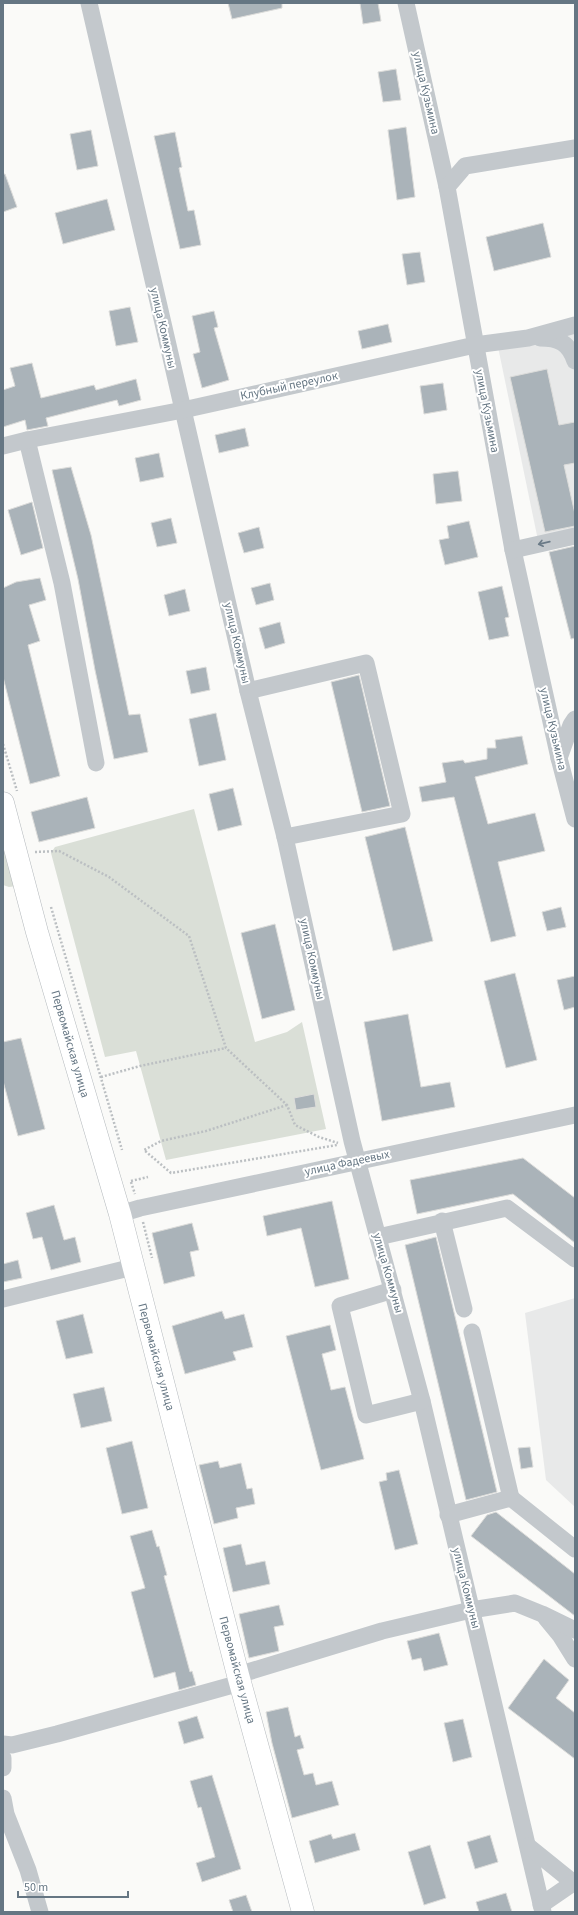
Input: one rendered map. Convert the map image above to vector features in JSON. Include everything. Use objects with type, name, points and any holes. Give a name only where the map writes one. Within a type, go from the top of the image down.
[{"type":"main road","name":"Первомайская улица","points":[[3,803],[37,932],[120,1214],[239,1679],[303,1912]]},
{"type":"street","name":"улица Коммуны","points":[[89,3],[248,691],[285,837],[357,1161],[422,1401],[542,1909]]},
{"type":"street","name":"улица Кузьмина","points":[[406,3],[447,187],[513,550],[559,758],[575,819]]},
{"type":"street","points":[[447,187],[465,166],[575,148]]},
{"type":"street","name":"Клубный переулок","points":[[3,446],[183,410],[475,345],[528,338],[575,325]]},
{"type":"street","points":[[528,338],[553,338],[562,341],[570,350],[575,361]]},
{"type":"street","points":[[27,440],[62,583],[96,763]]},
{"type":"street","points":[[513,550],[575,536]]},
{"type":"street","points":[[248,691],[366,663],[402,814],[285,837]]},
{"type":"street","points":[[559,758],[571,725],[575,719]]},
{"type":"street","name":"улица Фадеевых","points":[[120,1214],[140,1208],[357,1161],[437,1138],[575,1115]]},
{"type":"street","points":[[378,1237],[442,1221],[507,1208],[575,1259]]},
{"type":"street","points":[[442,1221],[464,1308]]},
{"type":"street","points":[[3,1299],[133,1266]]},
{"type":"street","points":[[393,1290],[340,1306],[366,1415],[422,1401]]},
{"type":"street","points":[[472,1332],[511,1498],[575,1549]]},
{"type":"street","points":[[448,1515],[511,1498]]},
{"type":"street","points":[[3,1744],[12,1745],[56,1734],[239,1679],[382,1632],[471,1610],[515,1603],[575,1630]]},
{"type":"street","points":[[542,1614],[560,1635],[575,1659]]},
{"type":"street","points":[[3,1758],[3,1768]]},
{"type":"street","points":[[3,1798],[6,1814],[28,1870],[40,1912]]},
{"type":"street","points":[[528,1846],[574,1883],[542,1909]]},
{"type":"path","points":[[34,852],[59,851],[109,877],[189,936],[226,1048],[287,1105],[295,1125],[320,1137],[342,1144],[171,1174],[144,1150],[161,1141],[206,1131],[287,1105]]},
{"type":"path","points":[[100,1077],[140,1066],[226,1048]]},
{"type":"path","points":[[131,1181],[148,1177]]},
{"type":"shaded area","points":[[575,331],[575,540],[540,550],[498,347]]},
{"type":"shaded area","points":[[194,809],[255,1042],[287,1032],[302,1022],[326,1129],[166,1160],[136,1051],[105,1057],[51,853],[55,847]]},
{"type":"shaded area","points":[[3,837],[17,886],[9,887],[3,885]]},
{"type":"shaded area","points":[[575,1298],[575,1507],[546,1480],[525,1313]]},
{"type":"building","points":[[228,3],[282,3],[282,8],[232,19]]},
{"type":"building","points":[[360,3],[378,3],[381,21],[363,24]]},
{"type":"building","points":[[396,69],[401,100],[383,102],[378,72]]},
{"type":"building","points":[[406,127],[415,197],[397,200],[388,130]]},
{"type":"building","points":[[91,130],[98,166],[77,170],[70,134]]},
{"type":"building","points":[[175,132],[182,167],[179,168],[188,211],[194,210],[201,245],[180,249],[154,136]]},
{"type":"building","points":[[3,174],[5,174],[17,207],[3,212]]},
{"type":"building","points":[[107,199],[115,230],[63,244],[55,213]]},
{"type":"building","points":[[543,223],[551,257],[494,271],[486,237]]},
{"type":"building","points":[[420,252],[425,282],[407,285],[402,254]]},
{"type":"building","points":[[130,307],[138,342],[116,346],[109,311]]},
{"type":"building","points":[[214,311],[218,327],[214,328],[229,380],[202,388],[193,354],[200,352],[192,316]]},
{"type":"building","points":[[388,324],[392,342],[362,349],[358,331]]},
{"type":"building","points":[[32,363],[41,398],[94,385],[96,390],[136,379],[141,400],[119,406],[117,400],[46,418],[48,426],[27,430],[25,420],[3,427],[3,390],[15,386],[10,368]]},
{"type":"building","points":[[547,369],[559,425],[575,422],[575,463],[564,465],[575,514],[575,526],[545,532],[510,377]]},
{"type":"building","points":[[443,383],[447,410],[424,414],[420,386]]},
{"type":"building","points":[[245,428],[249,446],[219,453],[215,435]]},
{"type":"building","points":[[159,453],[164,477],[140,482],[135,458]]},
{"type":"building","points":[[71,467],[91,535],[129,715],[140,714],[148,752],[114,759],[78,579],[52,470]]},
{"type":"building","points":[[458,471],[462,501],[436,504],[433,474]]},
{"type":"building","points":[[32,502],[43,548],[21,555],[8,510]]},
{"type":"building","points":[[171,518],[177,543],[157,547],[151,523]]},
{"type":"building","points":[[469,521],[478,557],[445,565],[439,540],[449,538],[447,526]]},
{"type":"building","points":[[259,527],[264,548],[244,553],[238,533]]},
{"type":"building","points":[[575,546],[575,638],[571,639],[549,552]]},
{"type":"building","points":[[40,578],[46,600],[29,605],[40,641],[28,645],[60,776],[30,784],[3,677],[3,588],[16,582]]},
{"type":"building","points":[[270,583],[274,600],[256,605],[251,588]]},
{"type":"building","points":[[502,586],[509,617],[505,618],[509,636],[489,640],[478,592]]},
{"type":"building","points":[[185,589],[190,611],[169,616],[164,595]]},
{"type":"building","points":[[280,622],[285,643],[265,649],[259,628]]},
{"type":"building","points":[[206,667],[210,690],[191,694],[186,671]]},
{"type":"building","points":[[359,675],[390,806],[362,812],[331,682]]},
{"type":"building","points":[[216,713],[226,760],[199,766],[189,719]]},
{"type":"building","points":[[522,736],[528,764],[475,777],[488,824],[535,813],[545,851],[498,862],[516,936],[491,942],[454,797],[422,802],[419,787],[446,782],[442,763],[463,760],[465,763],[487,759],[487,748],[496,748],[495,740]]},
{"type":"building","points":[[233,788],[242,825],[218,831],[209,794]]},
{"type":"building","points":[[87,797],[95,828],[39,842],[31,812]]},
{"type":"building","points":[[405,827],[433,941],[393,951],[365,837]]},
{"type":"building","points":[[561,907],[566,927],[547,931],[542,912]]},
{"type":"building","points":[[275,924],[295,1010],[262,1019],[241,933]]},
{"type":"building","points":[[515,973],[537,1060],[506,1068],[484,981]]},
{"type":"building","points":[[575,976],[575,1007],[564,1010],[557,980]]},
{"type":"building","points":[[408,1014],[421,1087],[450,1082],[455,1107],[382,1121],[364,1022]]},
{"type":"building","points":[[21,1038],[45,1129],[18,1136],[3,1081],[3,1042]]},
{"type":"building","points":[[314,1094],[316,1107],[296,1110],[294,1098]]},
{"type":"building","points":[[523,1158],[575,1198],[575,1243],[513,1194],[417,1214],[410,1180]]},
{"type":"building","points":[[332,1201],[349,1279],[315,1287],[301,1228],[267,1236],[263,1216]]},
{"type":"building","points":[[54,1205],[64,1240],[75,1237],[81,1262],[51,1270],[42,1237],[33,1239],[26,1213]]},
{"type":"building","points":[[192,1223],[199,1250],[190,1252],[195,1276],[164,1284],[152,1233]]},
{"type":"building","points":[[436,1237],[497,1492],[466,1500],[405,1245]]},
{"type":"building","points":[[18,1260],[22,1278],[3,1282],[3,1264]]},
{"type":"building","points":[[222,1311],[225,1319],[244,1314],[253,1347],[233,1352],[236,1360],[185,1374],[172,1326]]},
{"type":"building","points":[[83,1314],[93,1353],[66,1359],[56,1321]]},
{"type":"building","points":[[330,1325],[336,1350],[322,1354],[331,1390],[345,1387],[364,1459],[321,1470],[286,1336]]},
{"type":"building","points":[[104,1387],[112,1421],[81,1428],[73,1394]]},
{"type":"building","points":[[132,1441],[148,1508],[122,1514],[106,1448]]},
{"type":"building","points":[[530,1447],[533,1467],[521,1469],[518,1448]]},
{"type":"building","points":[[218,1461],[220,1468],[241,1463],[247,1489],[252,1488],[255,1504],[236,1508],[238,1518],[214,1524],[199,1465]]},
{"type":"building","points":[[399,1470],[418,1544],[395,1550],[379,1482],[387,1480],[386,1473]]},
{"type":"building","points":[[496,1512],[575,1574],[575,1616],[471,1536],[487,1515]]},
{"type":"building","points":[[152,1530],[157,1547],[159,1546],[167,1575],[164,1576],[190,1672],[192,1671],[196,1685],[179,1690],[175,1672],[154,1678],[131,1592],[145,1588],[130,1536]]},
{"type":"building","points":[[241,1544],[246,1565],[265,1561],[270,1584],[233,1592],[223,1548]]},
{"type":"building","points":[[279,1605],[284,1625],[274,1627],[279,1651],[249,1658],[239,1614]]},
{"type":"building","points":[[439,1633],[448,1665],[424,1671],[421,1658],[412,1660],[407,1641]]},
{"type":"building","points":[[544,1659],[569,1680],[556,1698],[575,1713],[575,1759],[508,1708]]},
{"type":"building","points":[[288,1707],[295,1737],[300,1735],[304,1748],[297,1750],[304,1775],[313,1773],[316,1785],[332,1781],[339,1805],[292,1818],[272,1743],[266,1712]]},
{"type":"building","points":[[197,1716],[204,1738],[184,1744],[178,1722]]},
{"type":"building","points":[[463,1719],[472,1757],[453,1762],[444,1723]]},
{"type":"building","points":[[212,1775],[241,1869],[202,1882],[196,1863],[215,1857],[201,1807],[198,1808],[190,1781]]},
{"type":"building","points":[[355,1833],[360,1850],[315,1863],[309,1841],[331,1834],[333,1839]]},
{"type":"building","points":[[490,1835],[498,1862],[475,1869],[467,1842]]},
{"type":"building","points":[[430,1845],[446,1898],[424,1905],[408,1852]]},
{"type":"building","points":[[506,1893],[512,1912],[479,1912],[476,1902]]},
{"type":"building","points":[[246,1895],[252,1912],[233,1912],[229,1900]]}]
